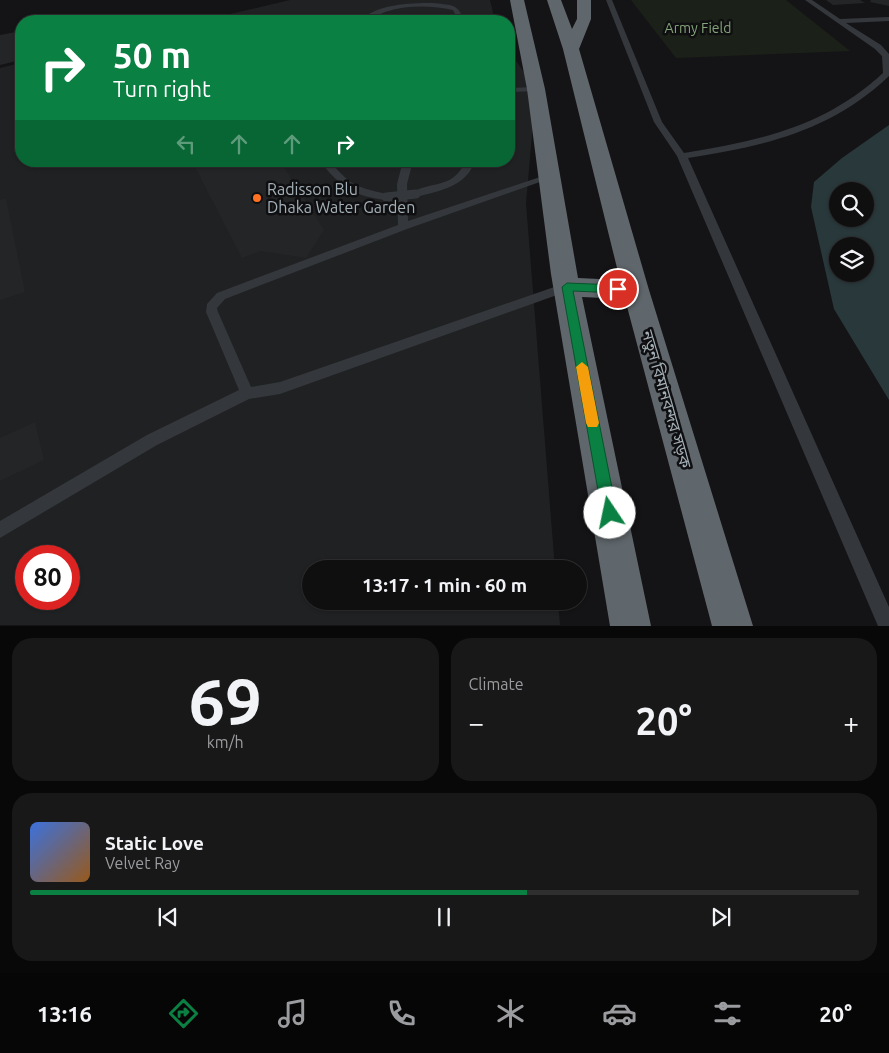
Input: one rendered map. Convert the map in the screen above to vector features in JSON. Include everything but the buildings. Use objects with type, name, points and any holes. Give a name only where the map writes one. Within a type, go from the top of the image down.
[{"type":"highway","points":[[517,0],[536,90],[567,287],[631,626]]},
{"type":"highway","name":"নতুন বিমানবন্দর সড়ক","points":[[554,0],[571,49],[636,290],[733,626]]},
{"type":"highway","points":[[571,49],[584,19],[584,0]]},
{"type":"highway","points":[[567,287],[636,290]]},
{"type":"lane","points":[[609,0],[658,122],[682,156],[888,626]]},
{"type":"lane","points":[[682,156],[736,148],[822,121],[844,110],[876,86],[887,74],[886,55],[878,47],[808,0]]},
{"type":"lane","points":[[377,15],[390,10],[427,6],[455,9],[459,15]]},
{"type":"lane","points":[[838,21],[889,19]]},
{"type":"lane","points":[[515,90],[536,90]]},
{"type":"lane","points":[[330,167],[342,182],[353,191],[386,197],[416,194],[450,184],[463,176],[467,167]]},
{"type":"lane","points":[[403,227],[402,184],[406,167]]},
{"type":"lane","points":[[247,393],[212,312],[211,308],[214,301],[221,296],[403,227],[549,177]]},
{"type":"lane","points":[[0,530],[152,440],[247,393],[280,388],[567,287]]},
{"type":"shaded area","points":[[290,0],[490,0],[494,15],[226,15]]},
{"type":"shaded area","points":[[515,59],[536,89],[526,203],[554,560],[302,560],[302,610],[559,610],[560,625],[0,625],[0,68],[15,64],[15,167],[515,167]]},
{"type":"shaded area","points":[[889,125],[889,400],[834,309],[811,207],[814,182],[842,158]]},
{"type":"green space","name":"Army Field","points":[[631,0],[786,0],[850,51],[676,58]]},
{"type":"slow traffic","points":[[582,367],[593,423]]},
{"type":"place","name":"Radisson Blu Dhaka Water Garden","points":[[257,198]]},
{"type":"route","points":[[610,513],[567,287],[618,289]]}]
